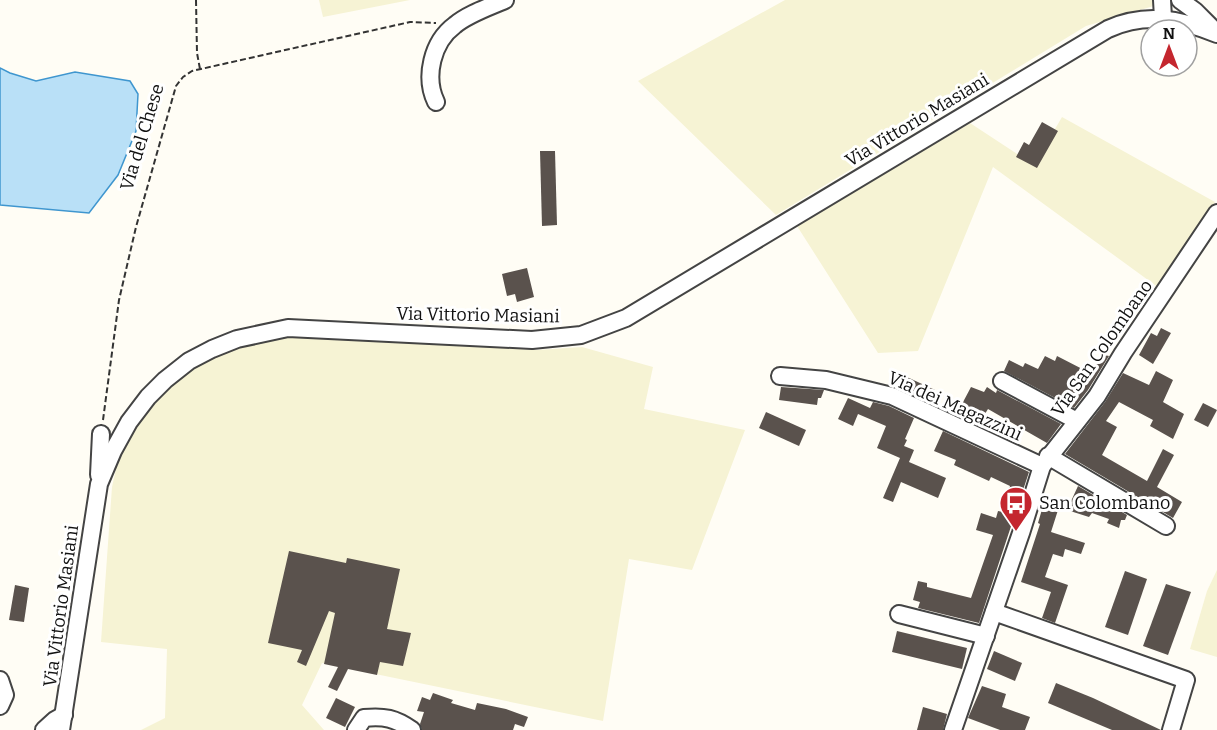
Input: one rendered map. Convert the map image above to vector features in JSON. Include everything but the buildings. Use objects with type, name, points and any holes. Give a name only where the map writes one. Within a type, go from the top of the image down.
[{"type":"street","points":[[436,102],[430,84],[433,55],[454,25],[505,0]]},
{"type":"street","points":[[1162,0],[1170,18]]},
{"type":"street","points":[[1179,18],[1183,17],[1184,2]]},
{"type":"street","points":[[1184,2],[1217,33]]},
{"type":"street","name":"Via Vittorio Masiani","points":[[63,723],[99,484],[129,422],[148,397],[165,380],[189,362],[212,349],[258,333],[288,328],[532,340],[581,335],[602,328],[626,318],[1096,35],[1120,24],[1139,20]]},
{"type":"street","points":[[1199,28],[1217,33]]},
{"type":"street","name":"Via San Colombano","points":[[953,730],[1045,461],[1097,396],[1123,353],[1217,213]]},
{"type":"street","name":"Via dei Magazzini","points":[[780,376],[826,380],[892,396],[1045,461],[1166,526]]},
{"type":"street","points":[[1002,381],[1077,421]]},
{"type":"street","points":[[99,484],[101,434]]},
{"type":"street","points":[[994,612],[1186,680],[1171,730]]},
{"type":"street","points":[[899,614],[986,636]]},
{"type":"street","points":[[0,680],[5,695],[0,706]]},
{"type":"street","points":[[356,730],[364,718],[383,716],[402,723],[412,730]]},
{"type":"street","points":[[44,730],[55,720],[63,723]]},
{"type":"path","points":[[196,0],[197,53],[200,69]]},
{"type":"path","name":"Via del Chese","points":[[101,434],[119,300],[136,227],[176,86],[183,77],[192,70],[410,22],[454,25]]},
{"type":"shaded area","points":[[319,0],[410,0],[323,17]]},
{"type":"shaded area","points":[[785,0],[1152,0],[1157,5],[1086,26],[776,215],[638,81]]},
{"type":"shaded area","points":[[1062,117],[1215,202],[1159,288],[993,167],[918,351],[878,353],[797,226],[970,123],[1034,165]]},
{"type":"shaded area","points":[[273,334],[537,350],[582,347],[653,367],[644,409],[745,430],[692,570],[629,559],[603,721],[322,663],[302,705],[324,730],[141,730],[165,718],[167,649],[101,642],[112,487],[119,455],[140,421],[171,385],[210,356]]},
{"type":"shaded area","points":[[1217,570],[1217,657],[1190,649],[1207,591]]},
{"type":"water","points":[[0,68],[36,81],[75,72],[130,81],[138,94],[136,131],[118,175],[89,213],[0,205]]},
{"type":"place","name":"San Colombano","points":[[1016,532]]}]
